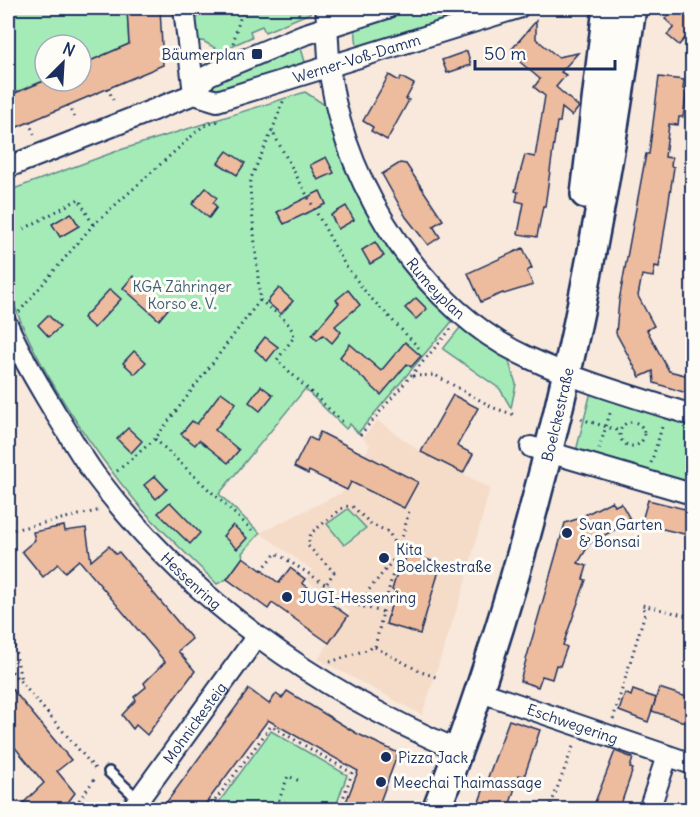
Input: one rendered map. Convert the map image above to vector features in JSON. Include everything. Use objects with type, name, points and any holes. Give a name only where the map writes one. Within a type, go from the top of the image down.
[{"type":"main road","name":"Boelckestraße","points":[[417,810],[478,691],[608,172],[607,8]]},
{"type":"main road","name":"Boelckestraße","points":[[607,109],[632,8]]},
{"type":"main road","name":"Boelckestraße","points":[[436,810],[450,747],[503,555],[540,449]]},
{"type":"street","points":[[184,8],[194,94]]},
{"type":"street","points":[[8,167],[194,94],[207,76],[327,17],[387,8]]},
{"type":"street","name":"Werner-Voß-Damm","points":[[194,94],[217,101],[518,8]]},
{"type":"street","name":"Rumeyplan","points":[[327,17],[333,88],[358,170],[389,231],[430,284],[485,333],[528,358],[693,415]]},
{"type":"street","name":"Hessenring","points":[[12,320],[20,354],[107,490],[188,579],[257,636],[340,691],[450,747]]},
{"type":"street","points":[[540,449],[693,494]]},
{"type":"street","name":"Mohnickesteig","points":[[134,804],[257,636]]},
{"type":"street","name":"Eschwegering","points":[[478,691],[693,764]]},
{"type":"street","points":[[649,810],[667,756]]},
{"type":"lane","points":[[109,772],[134,804]]},
{"type":"path","points":[[234,48],[233,41],[243,8]]},
{"type":"path","points":[[295,8],[303,20]]},
{"type":"path","points":[[108,88],[113,100]]},
{"type":"path","points":[[286,94],[251,178],[260,300],[293,331],[294,337],[277,360],[345,424]]},
{"type":"path","points":[[274,104],[284,101]]},
{"type":"path","points":[[68,105],[74,117]]},
{"type":"path","points":[[12,320],[93,225],[203,126],[223,120]]},
{"type":"path","points":[[29,122],[34,134]]},
{"type":"path","points":[[272,131],[345,265],[380,310],[422,351]]},
{"type":"path","points":[[24,229],[79,199],[93,225]]},
{"type":"path","points":[[113,474],[155,439],[260,300]]},
{"type":"path","points":[[360,435],[458,321]]},
{"type":"path","points":[[412,376],[435,375],[494,408],[515,415]]},
{"type":"path","points":[[608,454],[598,450],[613,405]]},
{"type":"path","points":[[580,419],[620,431]]},
{"type":"path","points":[[633,422],[642,427],[644,437],[637,446],[632,447],[622,442],[620,431],[627,423],[633,422]]},
{"type":"path","points":[[650,467],[664,422]]},
{"type":"path","points":[[155,439],[252,530]]},
{"type":"path","points":[[327,583],[334,572],[313,553],[308,546],[308,539],[311,533],[345,506],[353,507],[371,524],[389,532],[399,553]]},
{"type":"path","points":[[8,531],[108,508]]},
{"type":"path","points":[[375,647],[409,512]]},
{"type":"path","points":[[262,570],[276,553],[327,583],[360,606],[382,612]]},
{"type":"path","points":[[360,606],[368,591],[399,553]]},
{"type":"path","points":[[611,726],[645,613],[642,605],[648,604],[693,617]]},
{"type":"path","points":[[8,611],[21,683]]},
{"type":"path","points":[[325,667],[328,662],[375,647],[421,672],[439,678]]},
{"type":"path","points":[[8,667],[99,774],[72,810]]},
{"type":"path","points":[[208,810],[270,726],[352,773],[339,810]]},
{"type":"path","points":[[549,810],[577,734]]},
{"type":"path","points":[[302,782],[288,776],[279,800],[302,810]]},
{"type":"shaded area","name":"Kita Boelckestraße","points":[[377,420],[421,452],[490,488],[463,590],[422,715],[318,659],[350,612],[305,579],[312,570],[260,533],[347,490],[370,445],[363,438]]},
{"type":"green space","points":[[8,8],[127,8],[129,44],[93,60],[93,33],[33,33],[33,85],[8,96]]},
{"type":"green space","points":[[191,8],[310,8],[310,13],[265,32],[262,26],[250,31],[252,37],[220,51],[203,41],[194,42]]},
{"type":"green space","points":[[413,8],[492,8],[357,49],[355,26]]},
{"type":"green space","points":[[300,45],[306,65],[211,93],[208,86]]},
{"type":"green space","name":"KGA Zähringer Korso e. V.","points":[[305,92],[328,107],[362,198],[390,246],[408,270],[454,319],[358,433],[350,424],[346,429],[305,389],[219,494],[260,533],[242,553],[243,557],[227,579],[217,584],[151,519],[123,486],[65,404],[31,344],[8,287],[6,255],[8,191],[120,150]]},
{"type":"green space","points":[[463,324],[511,357],[509,362],[516,384],[511,408],[500,389],[443,349]]},
{"type":"green space","points":[[592,388],[692,420],[692,488],[576,451]]},
{"type":"green space","points":[[348,509],[366,528],[344,545],[327,524]]},
{"type":"green space","points":[[271,731],[347,775],[335,809],[214,809]]},
{"type":"building","points":[[127,8],[160,8],[163,65],[8,131],[8,96],[33,86],[33,93],[93,93],[93,60],[129,44]]},
{"type":"building","points":[[674,8],[693,8],[693,29],[679,45],[667,35],[674,27],[665,19]]},
{"type":"building","points":[[536,21],[536,39],[558,57],[578,53],[561,72],[566,75],[556,87],[579,107],[572,116],[562,108],[560,122],[557,122],[545,206],[543,206],[537,237],[518,234],[524,203],[516,201],[518,192],[515,191],[525,155],[535,157],[545,96],[534,87],[540,79],[520,62],[523,58],[512,49]]},
{"type":"building","points":[[467,51],[471,65],[447,73],[442,60]]},
{"type":"building","points":[[389,75],[399,81],[401,77],[414,84],[406,99],[409,100],[387,140],[371,131],[373,127],[363,121]]},
{"type":"building","points":[[659,77],[684,80],[683,89],[687,90],[683,117],[679,117],[678,125],[669,124],[665,157],[672,158],[671,166],[674,167],[659,267],[655,266],[653,277],[642,275],[638,296],[654,326],[647,330],[669,371],[693,377],[693,395],[654,383],[653,371],[640,377],[616,333],[619,301],[646,154],[649,154]]},
{"type":"building","points":[[227,151],[245,163],[237,175],[218,163]]},
{"type":"building","points":[[326,157],[334,173],[318,180],[310,165]]},
{"type":"building","points":[[400,163],[406,164],[443,220],[433,226],[440,237],[428,245],[406,217],[382,174]]},
{"type":"building","points":[[206,188],[217,198],[213,203],[217,207],[209,218],[192,204]]},
{"type":"building","points":[[320,191],[326,204],[284,224],[277,212]]},
{"type":"building","points":[[346,206],[354,220],[338,229],[331,215]]},
{"type":"building","points":[[71,213],[79,226],[60,237],[52,224]]},
{"type":"building","points":[[375,242],[384,256],[370,264],[362,250]]},
{"type":"building","points":[[523,248],[532,268],[527,271],[533,285],[481,302],[468,273]]},
{"type":"building","points":[[133,276],[168,309],[159,320],[123,288]]},
{"type":"building","points":[[279,288],[293,301],[281,314],[267,302]]},
{"type":"building","points":[[110,289],[121,299],[94,328],[83,318]]},
{"type":"building","points":[[348,290],[360,305],[335,326],[341,332],[332,343],[323,335],[317,340],[312,335],[339,303],[336,300]]},
{"type":"building","points":[[416,298],[427,309],[416,319],[405,308]]},
{"type":"building","points":[[48,315],[60,327],[49,337],[38,325]]},
{"type":"building","points":[[265,337],[278,347],[267,361],[255,350]]},
{"type":"building","points":[[405,342],[421,356],[411,367],[407,364],[381,395],[340,357],[350,344],[381,371]]},
{"type":"building","points":[[134,351],[146,362],[135,374],[123,363]]},
{"type":"building","points":[[261,386],[273,395],[260,411],[249,402]]},
{"type":"building","points":[[221,392],[236,403],[215,430],[239,450],[228,463],[199,440],[195,445],[181,434],[192,421],[197,424]]},
{"type":"building","points":[[453,395],[478,408],[457,446],[473,454],[463,473],[421,452]]},
{"type":"building","points":[[128,428],[142,441],[131,453],[117,439]]},
{"type":"building","points":[[320,432],[418,482],[404,508],[351,482],[347,490],[309,471],[308,474],[294,467],[309,437],[316,441]]},
{"type":"building","points":[[155,476],[167,489],[156,499],[144,485]]},
{"type":"building","points":[[648,500],[693,511],[693,536],[641,524]]},
{"type":"building","points":[[612,501],[615,506],[621,503],[631,521],[590,543],[578,563],[587,566],[583,579],[586,580],[563,645],[567,647],[560,666],[556,665],[552,679],[542,676],[538,687],[520,681],[565,523]]},
{"type":"building","points":[[170,502],[200,533],[190,544],[158,513]]},
{"type":"building","points":[[233,525],[247,538],[237,549],[223,536]]},
{"type":"building","points":[[64,526],[65,531],[86,528],[91,561],[109,546],[116,554],[119,552],[192,639],[178,651],[195,671],[147,735],[136,725],[133,729],[122,715],[136,700],[134,697],[146,687],[144,683],[165,662],[79,560],[65,572],[58,564],[43,577],[22,551],[35,540],[33,532]]},
{"type":"building","points":[[407,553],[441,564],[420,634],[386,624],[395,591],[392,590],[397,573],[401,574]]},
{"type":"building","points":[[243,557],[279,583],[290,568],[305,579],[302,583],[348,616],[329,643],[272,603],[268,609],[227,579]]},
{"type":"building","points":[[8,684],[71,760],[57,771],[75,793],[62,810],[16,810],[44,783],[8,739]]},
{"type":"building","points":[[659,688],[693,699],[693,725],[652,711]]},
{"type":"building","points":[[249,689],[269,704],[276,694],[282,698],[287,691],[356,733],[398,753],[377,810],[343,810],[358,771],[268,720],[201,810],[161,810]]},
{"type":"building","points":[[633,690],[656,698],[648,722],[619,711],[625,693],[631,696]]},
{"type":"building","points":[[509,720],[540,730],[524,777],[519,775],[508,810],[476,810]]},
{"type":"building","points":[[615,751],[633,758],[630,768],[633,769],[619,810],[592,810]]},
{"type":"place","name":"Bäumerplan","points":[[257,54]]},
{"type":"place","name":"Svan Garten & Bonsai","points":[[567,533]]},
{"type":"place","name":"Kita Boelckestraße","points":[[384,558]]},
{"type":"place","name":"JUGI-Hessenring","points":[[287,597]]},
{"type":"place","name":"Pizza Jack","points":[[386,757]]},
{"type":"place","name":"Meechai Thaimassage","points":[[381,782]]}]
